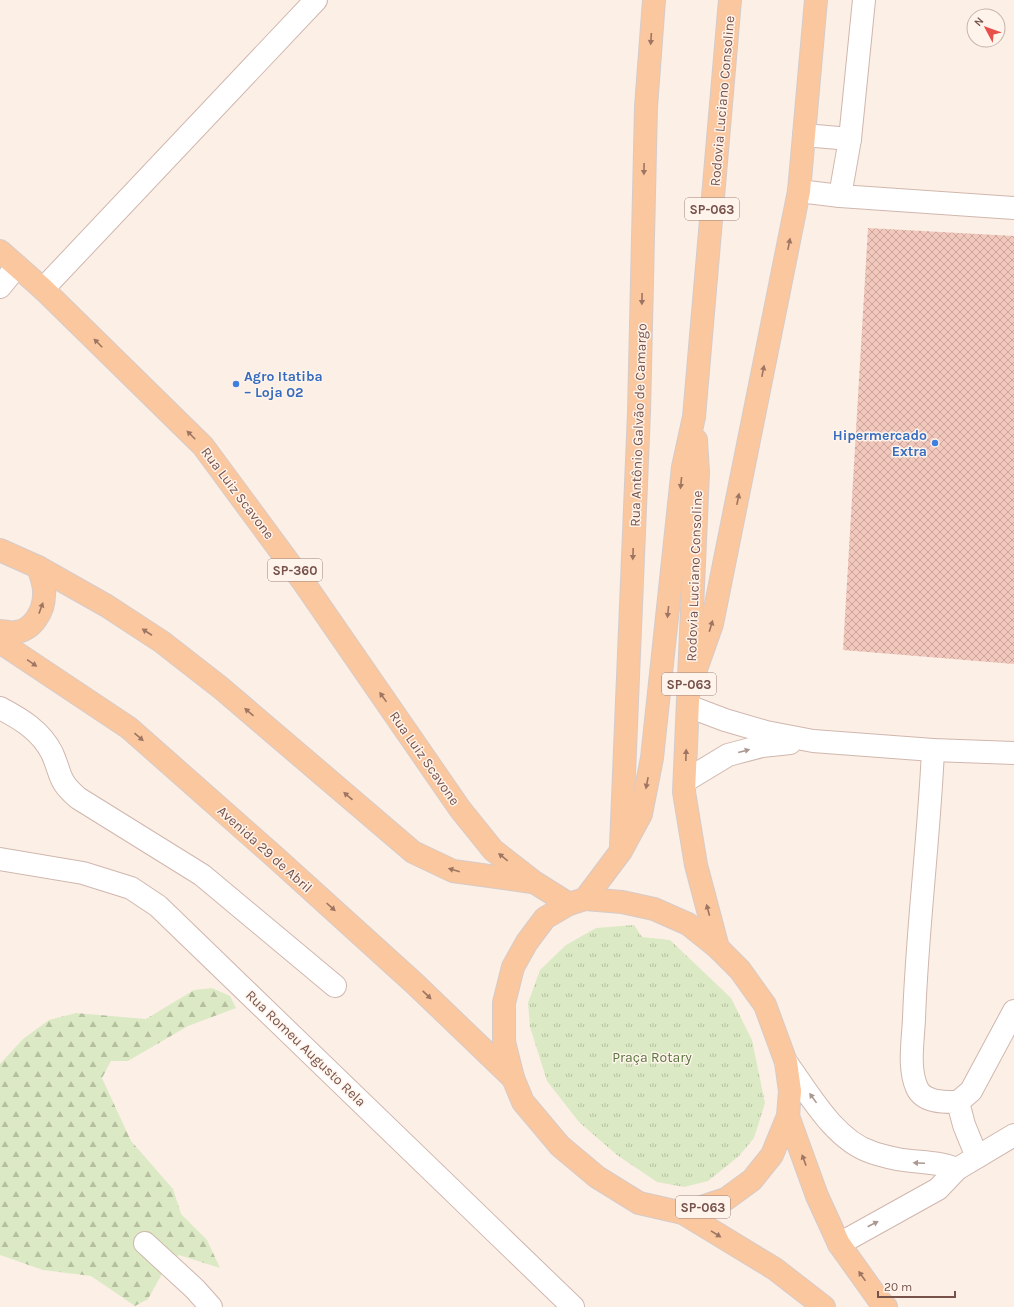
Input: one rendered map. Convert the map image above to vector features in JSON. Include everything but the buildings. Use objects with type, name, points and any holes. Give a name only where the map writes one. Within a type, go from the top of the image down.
[{"type":"main road","name":"Rua Antônio Galvão de Camargo","points":[[621,851],[639,412],[646,107],[654,0]]},
{"type":"main road","name":"Rodovia Luciano Consoline","points":[[577,901],[621,851],[641,814],[652,758],[683,467],[694,417],[730,0]]},
{"type":"main road","points":[[688,697],[712,624],[799,191],[816,0]]},
{"type":"main road","name":"Rua Luiz Scavone","points":[[0,251],[43,289],[203,446],[304,583],[460,809],[493,850],[534,882],[577,901]]},
{"type":"main road","name":"Rodovia Luciano Consoline","points":[[694,417],[698,472],[684,792],[696,865],[718,948]]},
{"type":"main road","points":[[0,550],[38,567],[107,606],[162,642],[221,688],[413,852],[453,871],[534,882]]},
{"type":"main road","points":[[0,631],[16,632],[27,628],[35,621],[42,608],[44,595],[44,584],[38,567]]},
{"type":"main road","name":"Avenida 29 de Abril","points":[[0,642],[128,728],[414,983],[513,1078]]},
{"type":"main road","name":"SP-063","points":[[683,1213],[726,1199],[752,1180],[772,1154],[788,1116],[790,1091],[786,1062],[765,1004],[740,970],[718,948],[688,924],[654,909],[622,902],[577,901],[545,918],[527,942],[513,967],[504,1003],[504,1042],[513,1078],[523,1102],[560,1146],[597,1177],[639,1203],[683,1213],[775,1269],[824,1307]]},
{"type":"main road","name":"SP-063","points":[[788,1116],[817,1196],[839,1244],[879,1300],[886,1307]]},
{"type":"street","points":[[43,289],[316,0]]},
{"type":"street","points":[[840,196],[850,139],[864,0]]},
{"type":"street","points":[[804,136],[850,139]]},
{"type":"street","points":[[799,191],[840,196],[1014,208]]},
{"type":"street","points":[[0,288],[17,266]]},
{"type":"street","points":[[688,697],[726,720],[766,732],[813,741],[933,750],[1014,753]]},
{"type":"street","points":[[0,708],[24,720],[40,735],[52,754],[59,775],[66,788],[78,798],[202,875],[335,986]]},
{"type":"street","points":[[685,781],[728,755],[762,746],[813,741]]},
{"type":"street","points":[[933,750],[930,811],[915,993],[913,1069],[918,1090],[926,1098],[940,1102],[958,1102],[971,1091],[1014,1011]]},
{"type":"street","name":"Rua Romeu Augusto Rela","points":[[0,859],[83,873],[131,888],[158,906],[573,1307]]},
{"type":"street","points":[[786,1062],[828,1120],[848,1140],[869,1152],[916,1163],[947,1164],[957,1169]]},
{"type":"street","points":[[958,1102],[964,1125],[977,1157]]},
{"type":"street","points":[[839,1244],[938,1189],[957,1169],[1014,1135]]},
{"type":"street","points":[[145,1243],[195,1289],[211,1307]]},
{"type":"green space","name":"Praça Rotary","points":[[634,925],[642,937],[670,940],[731,998],[752,1040],[765,1103],[754,1138],[739,1156],[708,1181],[684,1187],[657,1182],[617,1155],[579,1122],[547,1081],[530,1027],[528,1003],[540,970],[566,945],[596,928]]},
{"type":"green space","points":[[212,988],[230,996],[236,1008],[188,1026],[128,1061],[111,1061],[102,1078],[131,1141],[173,1189],[181,1214],[207,1240],[220,1268],[179,1255],[168,1263],[148,1299],[135,1306],[91,1276],[43,1270],[0,1255],[0,1064],[23,1039],[49,1020],[76,1013],[146,1019],[194,990]]},
{"type":"place","name":"Agro Itatiba – Loja 02","points":[[236,384]]},
{"type":"place","name":"Hipermercado Extra","points":[[935,443]]}]
